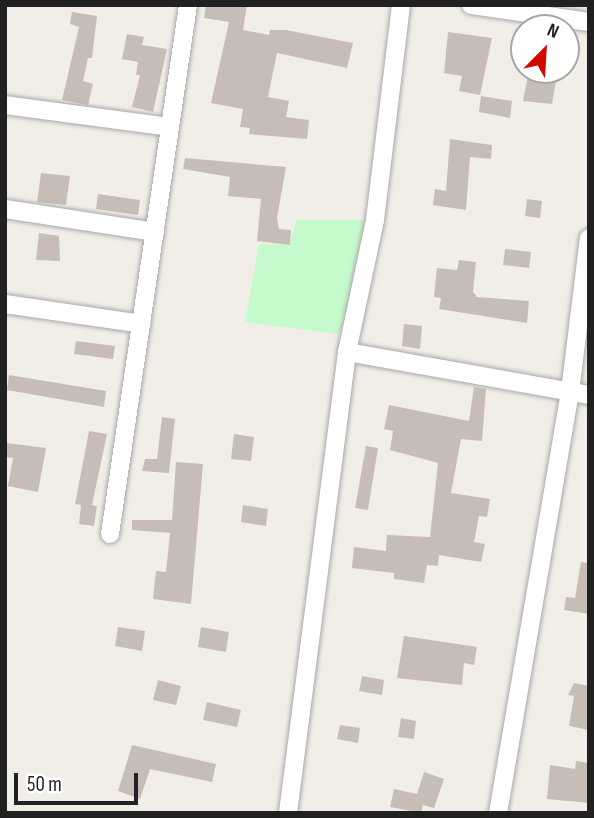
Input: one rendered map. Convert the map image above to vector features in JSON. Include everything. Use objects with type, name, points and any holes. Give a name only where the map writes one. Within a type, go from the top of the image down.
[{"type":"street","points":[[110,534],[188,5]]},
{"type":"street","points":[[288,813],[347,352],[375,220],[401,5]]},
{"type":"street","points":[[471,5],[587,16]]},
{"type":"street","points":[[5,106],[170,127]]},
{"type":"street","points":[[5,209],[155,232]]},
{"type":"street","points":[[498,813],[570,392],[589,238]]},
{"type":"street","points":[[5,304],[142,324]]},
{"type":"street","points":[[347,352],[589,394]]},
{"type":"green space","points":[[296,220],[375,220],[339,334],[245,322],[259,244],[290,245]]},
{"type":"building","points":[[206,5],[247,5],[243,30],[269,35],[270,30],[286,30],[353,43],[347,68],[277,53],[268,97],[289,101],[286,117],[309,120],[307,139],[249,134],[250,128],[240,127],[243,109],[211,103],[229,22],[204,18]]},
{"type":"building","points":[[72,12],[97,16],[92,58],[88,58],[83,81],[93,84],[88,105],[62,100],[79,27],[70,24]]},
{"type":"building","points":[[448,32],[492,38],[480,95],[459,91],[462,76],[444,73]]},
{"type":"building","points":[[127,34],[144,37],[142,45],[167,49],[153,112],[132,107],[140,75],[136,75],[138,62],[122,59]]},
{"type":"building","points":[[526,84],[556,84],[552,104],[523,101]]},
{"type":"building","points":[[481,96],[512,101],[510,118],[479,112]]},
{"type":"building","points":[[450,139],[492,145],[491,159],[470,157],[466,210],[433,205],[435,189],[446,191]]},
{"type":"building","points":[[185,158],[286,167],[277,218],[279,229],[291,230],[290,245],[257,241],[261,199],[228,196],[230,177],[183,169]]},
{"type":"building","points":[[41,173],[70,176],[66,205],[37,202]]},
{"type":"building","points":[[98,194],[140,200],[138,215],[96,209]]},
{"type":"building","points":[[527,199],[542,201],[540,218],[525,216]]},
{"type":"building","points":[[39,233],[59,236],[60,261],[36,260]]},
{"type":"building","points":[[505,249],[531,252],[529,268],[503,265]]},
{"type":"building","points":[[459,260],[476,262],[473,292],[477,297],[529,301],[527,323],[439,309],[441,298],[434,297],[437,268],[457,270]]},
{"type":"building","points":[[404,324],[422,326],[420,349],[402,346]]},
{"type":"building","points":[[76,341],[115,346],[113,359],[74,354]]},
{"type":"building","points":[[9,375],[106,391],[104,407],[7,390]]},
{"type":"building","points":[[474,387],[486,389],[482,441],[461,439],[451,493],[490,499],[487,517],[479,516],[474,542],[485,544],[481,562],[439,555],[438,566],[427,565],[424,583],[394,579],[394,573],[352,568],[354,547],[386,551],[387,535],[430,537],[438,463],[390,450],[393,431],[384,429],[389,405],[469,421]]},
{"type":"building","points":[[162,417],[175,419],[169,473],[142,471],[145,459],[157,459]]},
{"type":"building","points":[[89,431],[107,434],[92,505],[97,506],[94,526],[79,524],[81,505],[75,504]]},
{"type":"building","points":[[234,434],[254,437],[251,461],[231,459]]},
{"type":"building","points":[[7,443],[46,448],[38,492],[8,486],[13,458],[6,457]]},
{"type":"building","points":[[366,446],[378,448],[368,510],[355,508]]},
{"type":"building","points":[[176,462],[203,464],[191,604],[153,599],[156,571],[166,572],[170,533],[132,530],[132,520],[172,520]]},
{"type":"building","points":[[243,505],[268,509],[266,526],[241,522]]},
{"type":"building","points":[[581,562],[589,563],[589,614],[564,610],[566,597],[575,598]]},
{"type":"building","points":[[118,627],[145,631],[142,651],[115,646]]},
{"type":"building","points":[[201,627],[229,632],[226,652],[198,647]]},
{"type":"building","points":[[404,636],[477,647],[474,665],[464,663],[462,685],[397,678]]},
{"type":"building","points":[[362,676],[384,680],[382,695],[359,691]]},
{"type":"building","points":[[158,680],[181,686],[176,705],[153,700]]},
{"type":"building","points":[[574,683],[589,686],[589,730],[569,726],[574,696],[568,695]]},
{"type":"building","points":[[207,702],[241,710],[237,727],[203,720]]},
{"type":"building","points":[[401,718],[416,721],[414,739],[398,737]]},
{"type":"building","points":[[340,725],[360,728],[358,743],[337,739]]},
{"type":"building","points":[[132,745],[216,764],[212,782],[150,769],[140,799],[118,791]]},
{"type":"building","points":[[576,761],[589,763],[589,803],[547,799],[550,765],[575,769]]},
{"type":"building","points":[[424,772],[444,779],[434,808],[423,805],[421,813],[390,807],[394,789],[417,794]]}]
